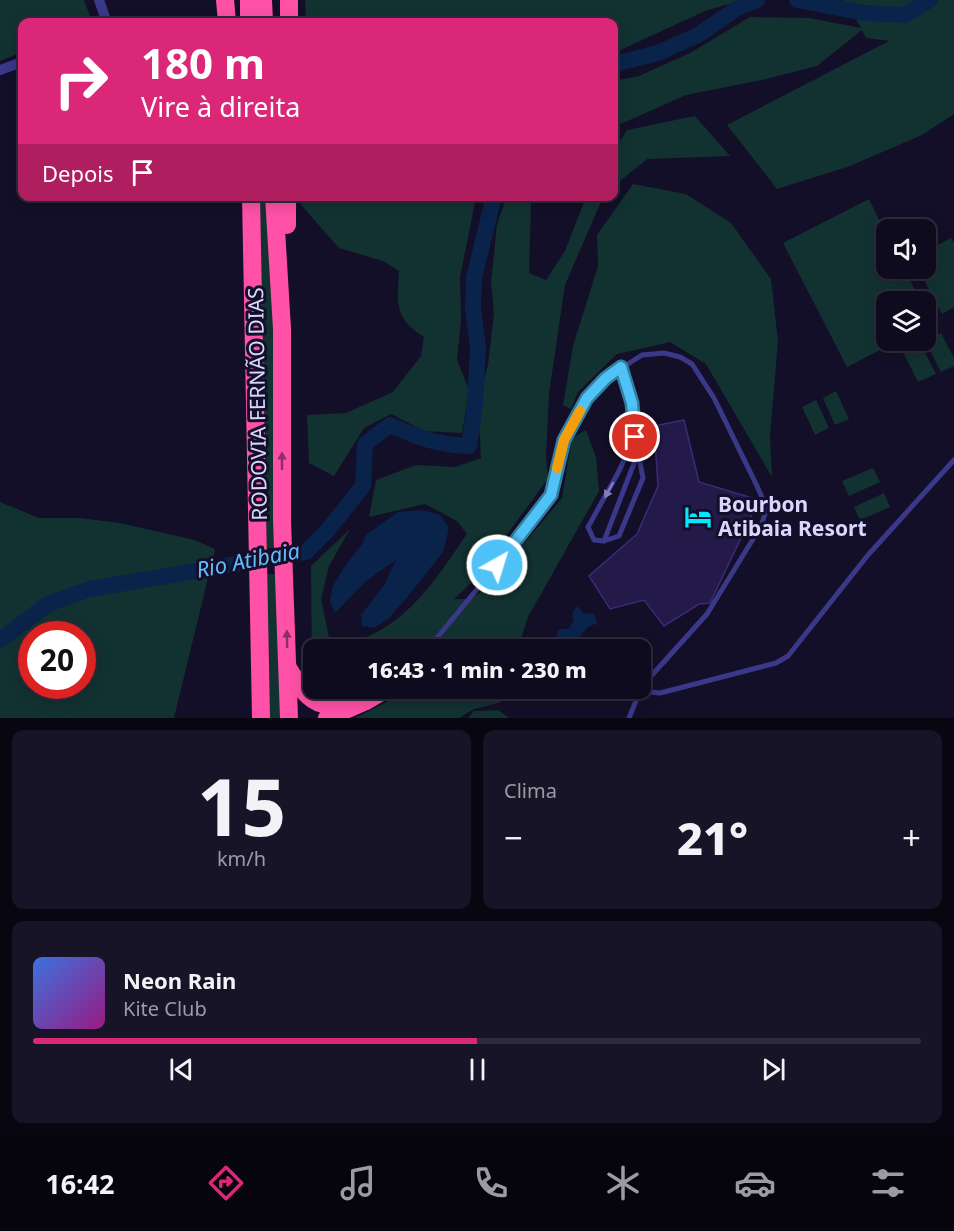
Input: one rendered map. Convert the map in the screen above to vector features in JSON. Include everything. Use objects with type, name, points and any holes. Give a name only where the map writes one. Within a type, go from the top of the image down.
[{"type":"highway","points":[[225,0],[227,18]]},
{"type":"highway","points":[[249,0],[249,18]]},
{"type":"highway","points":[[263,0],[264,18]]},
{"type":"highway","points":[[289,0],[289,18]]},
{"type":"highway","points":[[238,201],[253,329]]},
{"type":"highway","name":"RODOVIA FERNÃO DIAS","points":[[251,201],[261,718]]},
{"type":"highway","name":"RODOVIA FERNÃO DIAS","points":[[274,201],[282,329],[282,520],[289,718]]},
{"type":"highway","points":[[282,329],[287,201]]},
{"type":"highway","points":[[288,667],[303,691]]},
{"type":"highway","points":[[313,699],[331,704],[342,699]]},
{"type":"highway","points":[[327,718],[369,699]]},
{"type":"street","points":[[99,0],[105,18]]},
{"type":"street","points":[[0,70],[18,63]]},
{"type":"lane","points":[[436,639],[551,495],[564,440],[587,398],[606,378],[621,367],[642,355],[664,353],[680,357],[692,364],[714,398],[764,502],[765,514],[761,526],[707,614],[651,676]]},
{"type":"lane","points":[[621,367],[632,403],[635,437],[643,478],[619,536],[604,541],[594,540],[588,527],[635,437]]},
{"type":"lane","points":[[604,541],[638,453]]},
{"type":"lane","points":[[651,692],[660,693],[776,663],[788,656],[868,555],[954,460]]},
{"type":"lane","points":[[629,718],[637,699]]},
{"type":"green space","points":[[0,0],[84,0],[91,18],[18,18],[18,54],[0,61]]},
{"type":"green space","points":[[305,0],[742,0],[705,11],[618,51],[618,18],[306,18]]},
{"type":"green space","points":[[840,0],[954,0],[954,114],[922,135],[850,166],[777,189],[727,125],[889,41],[866,38],[862,30],[817,66],[686,95],[618,125],[618,80],[639,76],[690,53],[750,17],[809,18],[861,28],[847,2]]},
{"type":"green space","points":[[695,116],[730,156],[647,159],[618,183],[618,144],[627,130]]},
{"type":"green space","points":[[633,184],[686,194],[731,223],[771,279],[778,341],[770,436],[772,477],[706,364],[670,342],[617,354],[578,392],[571,409],[563,405],[573,346],[598,266],[597,235]]},
{"type":"green space","points":[[869,199],[879,219],[876,219],[876,279],[909,279],[916,291],[876,291],[876,351],[878,351],[847,367],[783,243]]},
{"type":"green space","points":[[258,201],[271,201],[278,548],[267,548]]},
{"type":"green space","points":[[298,201],[475,201],[460,277],[461,319],[457,360],[469,390],[462,433],[424,431],[391,414],[364,428],[334,476],[309,463],[307,415],[346,413],[393,392],[421,356],[424,337],[414,330],[402,316],[398,301],[399,271],[383,261],[339,248]]},
{"type":"green space","points":[[505,201],[532,201],[529,273],[546,280],[565,251],[584,201],[601,201],[565,285],[549,393],[546,456],[548,479],[471,583],[454,599],[471,599],[489,586],[562,498],[572,438],[586,430],[596,457],[599,491],[528,617],[521,639],[358,639],[367,637],[383,628],[412,606],[467,534],[457,521],[425,504],[369,517],[376,480],[416,465],[455,467],[481,458],[478,402],[488,365],[494,313],[491,282],[497,225]]},
{"type":"green space","points":[[951,238],[954,243],[954,307],[942,314],[936,303],[936,291],[930,291],[923,279],[936,279],[936,246]]},
{"type":"green space","points":[[941,333],[954,358],[954,366],[941,372],[930,351],[936,351],[936,336]]},
{"type":"green space","points":[[924,351],[936,374],[918,382],[903,352]]},
{"type":"green space","points":[[836,391],[849,419],[835,425],[823,398]]},
{"type":"green space","points":[[816,400],[829,428],[815,435],[802,407]]},
{"type":"green space","points":[[873,468],[880,482],[849,496],[842,481]]},
{"type":"green space","points":[[884,493],[890,507],[860,520],[854,507]]},
{"type":"green space","points":[[0,502],[39,518],[79,518],[120,523],[194,540],[215,549],[174,718],[0,718]]},
{"type":"green space","points":[[350,529],[329,566],[321,599],[329,639],[312,639],[311,566]]},
{"type":"green space","points":[[267,574],[279,574],[280,718],[267,718]]},
{"type":"green space","points":[[393,699],[500,699],[502,702],[474,709],[459,718],[355,718]]},
{"type":"green space","points":[[498,710],[509,718],[468,718],[474,711]]},
{"type":"water","points":[[422,510],[440,515],[449,528],[443,552],[409,595],[389,618],[374,628],[362,626],[361,615],[384,585],[396,560],[366,581],[335,613],[330,601],[333,586],[367,534],[398,512]]},
{"type":"water","points":[[577,606],[583,613],[594,614],[597,623],[588,627],[578,639],[558,639],[557,632],[560,629],[568,629],[574,621],[572,614]]},
{"type":"building","name":"Bourbon Atibaia Resort","points":[[684,420],[699,482],[759,500],[710,603],[699,604],[664,626],[644,600],[610,609],[589,576],[637,534],[658,486],[654,426]]},
{"type":"waterway","name":"Rio Atibaia","points":[[618,63],[658,53],[698,35],[736,9],[757,0]]},
{"type":"waterway","name":"Rio Atibaia","points":[[797,0],[865,13],[905,15],[930,0]]},
{"type":"waterway","name":"Rio Atibaia","points":[[0,640],[48,604],[90,589],[306,552],[327,531],[363,486],[365,444],[390,425],[429,440],[469,446],[475,405],[478,347],[473,308],[474,278],[493,201]]},
{"type":"slow traffic","points":[[557,468],[564,440],[580,411]]},
{"type":"place","name":"Bourbon Atibaia Resort","points":[[698,517]]},
{"type":"route","points":[[497,565],[551,495],[564,440],[587,398],[606,378],[621,367],[632,403],[635,437]]}]
